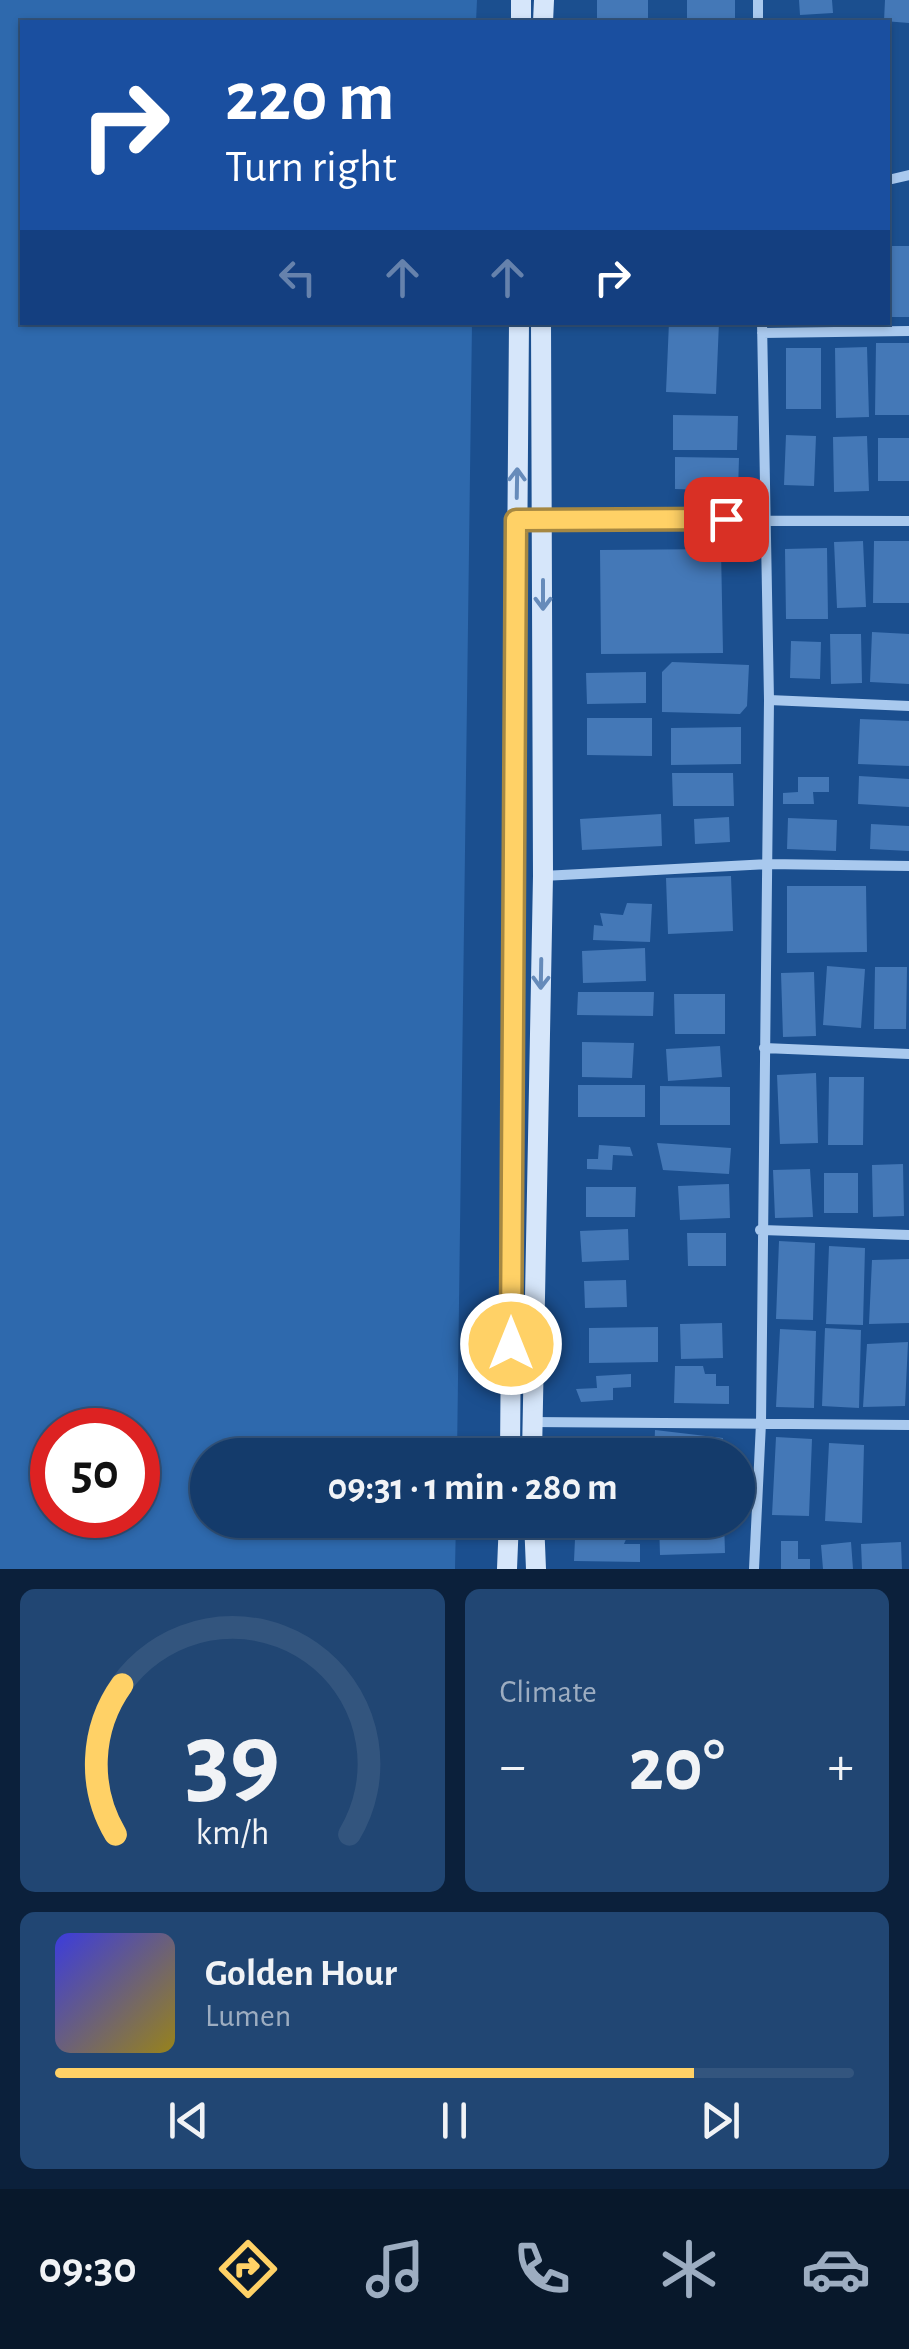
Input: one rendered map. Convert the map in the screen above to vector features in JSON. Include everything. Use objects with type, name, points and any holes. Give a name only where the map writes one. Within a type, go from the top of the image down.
[{"type":"main road","points":[[519,325],[516,520],[521,1422],[526,1438]]},
{"type":"main road","points":[[516,1438],[521,1422],[543,876],[541,325]]},
{"type":"main road","points":[[507,1569],[508,1538]]},
{"type":"main road","points":[[535,1538],[536,1569]]},
{"type":"street","points":[[754,1569],[761,1422],[760,1230],[769,700],[762,328],[909,331]]},
{"type":"street","points":[[516,520],[909,521]]},
{"type":"street","points":[[769,700],[909,706]]},
{"type":"street","points":[[543,876],[767,864],[909,866]]},
{"type":"street","points":[[764,1048],[909,1054]]},
{"type":"street","points":[[760,1230],[909,1234]]},
{"type":"street","points":[[521,1422],[909,1425]]},
{"type":"shaded area","points":[[0,0],[477,0],[476,20],[20,20],[20,325],[472,325],[457,1438],[190,1438],[190,1538],[456,1538],[455,1569],[0,1569]]},
{"type":"building","points":[[597,0],[648,0],[648,20],[597,20]]},
{"type":"building","points":[[687,0],[735,0],[735,20],[687,20]]},
{"type":"building","points":[[799,0],[832,0],[833,13],[800,15]]},
{"type":"building","points":[[885,0],[909,0],[909,23],[884,20]]},
{"type":"building","points":[[890,246],[909,246],[909,317],[890,317]]},
{"type":"building","points":[[669,325],[719,325],[716,394],[666,392]]},
{"type":"building","points":[[876,343],[909,343],[909,415],[875,415]]},
{"type":"building","points":[[867,347],[869,417],[836,418],[835,348]]},
{"type":"building","points":[[786,348],[821,348],[821,409],[786,409]]},
{"type":"building","points":[[673,415],[738,416],[737,450],[673,450]]},
{"type":"building","points":[[786,435],[816,436],[814,486],[784,485]]},
{"type":"building","points":[[867,436],[869,491],[834,492],[833,437]]},
{"type":"building","points":[[878,438],[909,438],[909,481],[878,481]]},
{"type":"building","points":[[675,457],[739,458],[738,491],[675,489]]},
{"type":"building","points":[[863,541],[866,607],[837,608],[834,542]]},
{"type":"building","points":[[874,541],[909,541],[909,603],[873,603]]},
{"type":"building","points":[[827,548],[828,619],[786,619],[785,549]]},
{"type":"building","points":[[721,549],[723,653],[601,654],[600,550]]},
{"type":"building","points":[[872,632],[909,634],[909,684],[870,682]]},
{"type":"building","points":[[830,634],[861,634],[862,683],[831,684]]},
{"type":"building","points":[[791,641],[821,642],[820,679],[790,678]]},
{"type":"building","points":[[672,662],[749,665],[747,706],[740,714],[662,712],[662,672]]},
{"type":"building","points":[[646,672],[646,703],[587,704],[586,673]]},
{"type":"building","points":[[587,718],[652,718],[652,756],[587,755]]},
{"type":"building","points":[[860,719],[909,721],[909,766],[858,764]]},
{"type":"building","points":[[741,727],[741,764],[671,765],[671,728]]},
{"type":"building","points":[[672,773],[733,773],[734,806],[673,806]]},
{"type":"building","points":[[859,776],[909,779],[909,807],[858,804]]},
{"type":"building","points":[[798,777],[829,777],[829,792],[813,792],[814,804],[783,804],[783,793],[798,792]]},
{"type":"building","points":[[661,814],[662,846],[582,850],[580,819]]},
{"type":"building","points":[[729,817],[730,842],[695,844],[694,819]]},
{"type":"building","points":[[788,818],[837,820],[836,851],[787,849]]},
{"type":"building","points":[[871,824],[909,826],[909,851],[870,849]]},
{"type":"building","points":[[731,876],[733,931],[668,934],[666,878]]},
{"type":"building","points":[[787,886],[866,886],[867,952],[787,953]]},
{"type":"building","points":[[627,903],[652,904],[650,942],[593,940],[594,925],[603,926],[600,913],[623,915]]},
{"type":"building","points":[[645,948],[646,981],[583,983],[582,951]]},
{"type":"building","points":[[827,966],[865,969],[861,1028],[823,1025]]},
{"type":"building","points":[[875,967],[907,967],[906,1029],[874,1029]]},
{"type":"building","points":[[814,972],[816,1036],[783,1037],[781,973]]},
{"type":"building","points":[[578,992],[654,992],[653,1016],[577,1015]]},
{"type":"building","points":[[674,994],[725,994],[725,1034],[675,1034]]},
{"type":"building","points":[[582,1042],[634,1043],[632,1078],[582,1077]]},
{"type":"building","points":[[720,1046],[722,1077],[668,1081],[666,1049]]},
{"type":"building","points":[[816,1073],[818,1143],[780,1144],[777,1075]]},
{"type":"building","points":[[829,1077],[864,1077],[863,1145],[828,1145]]},
{"type":"building","points":[[578,1085],[645,1085],[645,1117],[578,1117]]},
{"type":"building","points":[[660,1086],[730,1087],[730,1125],[660,1125]]},
{"type":"building","points":[[657,1143],[731,1148],[729,1174],[663,1170]]},
{"type":"building","points":[[599,1145],[630,1147],[633,1156],[613,1155],[612,1170],[587,1169],[587,1159],[598,1159]]},
{"type":"building","points":[[903,1164],[904,1216],[873,1217],[872,1165]]},
{"type":"building","points":[[810,1169],[813,1217],[775,1218],[773,1170]]},
{"type":"building","points":[[824,1173],[858,1173],[858,1213],[824,1213]]},
{"type":"building","points":[[729,1184],[730,1218],[680,1220],[678,1186]]},
{"type":"building","points":[[586,1187],[636,1187],[635,1217],[586,1217]]},
{"type":"building","points":[[628,1229],[629,1260],[582,1262],[580,1231]]},
{"type":"building","points":[[687,1233],[726,1233],[726,1266],[688,1266]]},
{"type":"building","points":[[779,1241],[815,1243],[813,1320],[776,1319]]},
{"type":"building","points":[[829,1246],[865,1248],[863,1325],[826,1324]]},
{"type":"building","points":[[909,1259],[909,1323],[869,1324],[872,1260]]},
{"type":"building","points":[[626,1280],[627,1307],[585,1308],[584,1281]]},
{"type":"building","points":[[722,1323],[723,1358],[681,1359],[680,1324]]},
{"type":"building","points":[[658,1327],[658,1362],[589,1363],[589,1328]]},
{"type":"building","points":[[825,1328],[861,1330],[859,1408],[822,1406]]},
{"type":"building","points":[[780,1329],[816,1331],[814,1408],[776,1407]]},
{"type":"building","points":[[908,1342],[905,1406],[863,1407],[867,1344]]},
{"type":"building","points":[[675,1366],[703,1366],[705,1374],[716,1374],[716,1386],[729,1386],[729,1404],[674,1403]]},
{"type":"building","points":[[631,1374],[631,1387],[613,1388],[613,1400],[581,1402],[576,1389],[597,1388],[596,1376]]},
{"type":"building","points":[[655,1430],[723,1438],[655,1438]]},
{"type":"building","points":[[776,1437],[812,1439],[809,1516],[772,1515]]},
{"type":"building","points":[[829,1443],[864,1445],[862,1523],[825,1521]]},
{"type":"building","points":[[627,1538],[624,1544],[640,1544],[640,1562],[574,1561],[575,1539]]},
{"type":"building","points":[[660,1538],[725,1538],[725,1553],[660,1555]]},
{"type":"building","points":[[781,1541],[798,1541],[798,1559],[810,1559],[810,1569],[781,1569]]},
{"type":"building","points":[[851,1542],[853,1569],[823,1569],[821,1545]]},
{"type":"building","points":[[901,1542],[902,1569],[862,1569],[861,1544]]},
{"type":"route","points":[[511,1344],[516,520],[726,519]]}]
